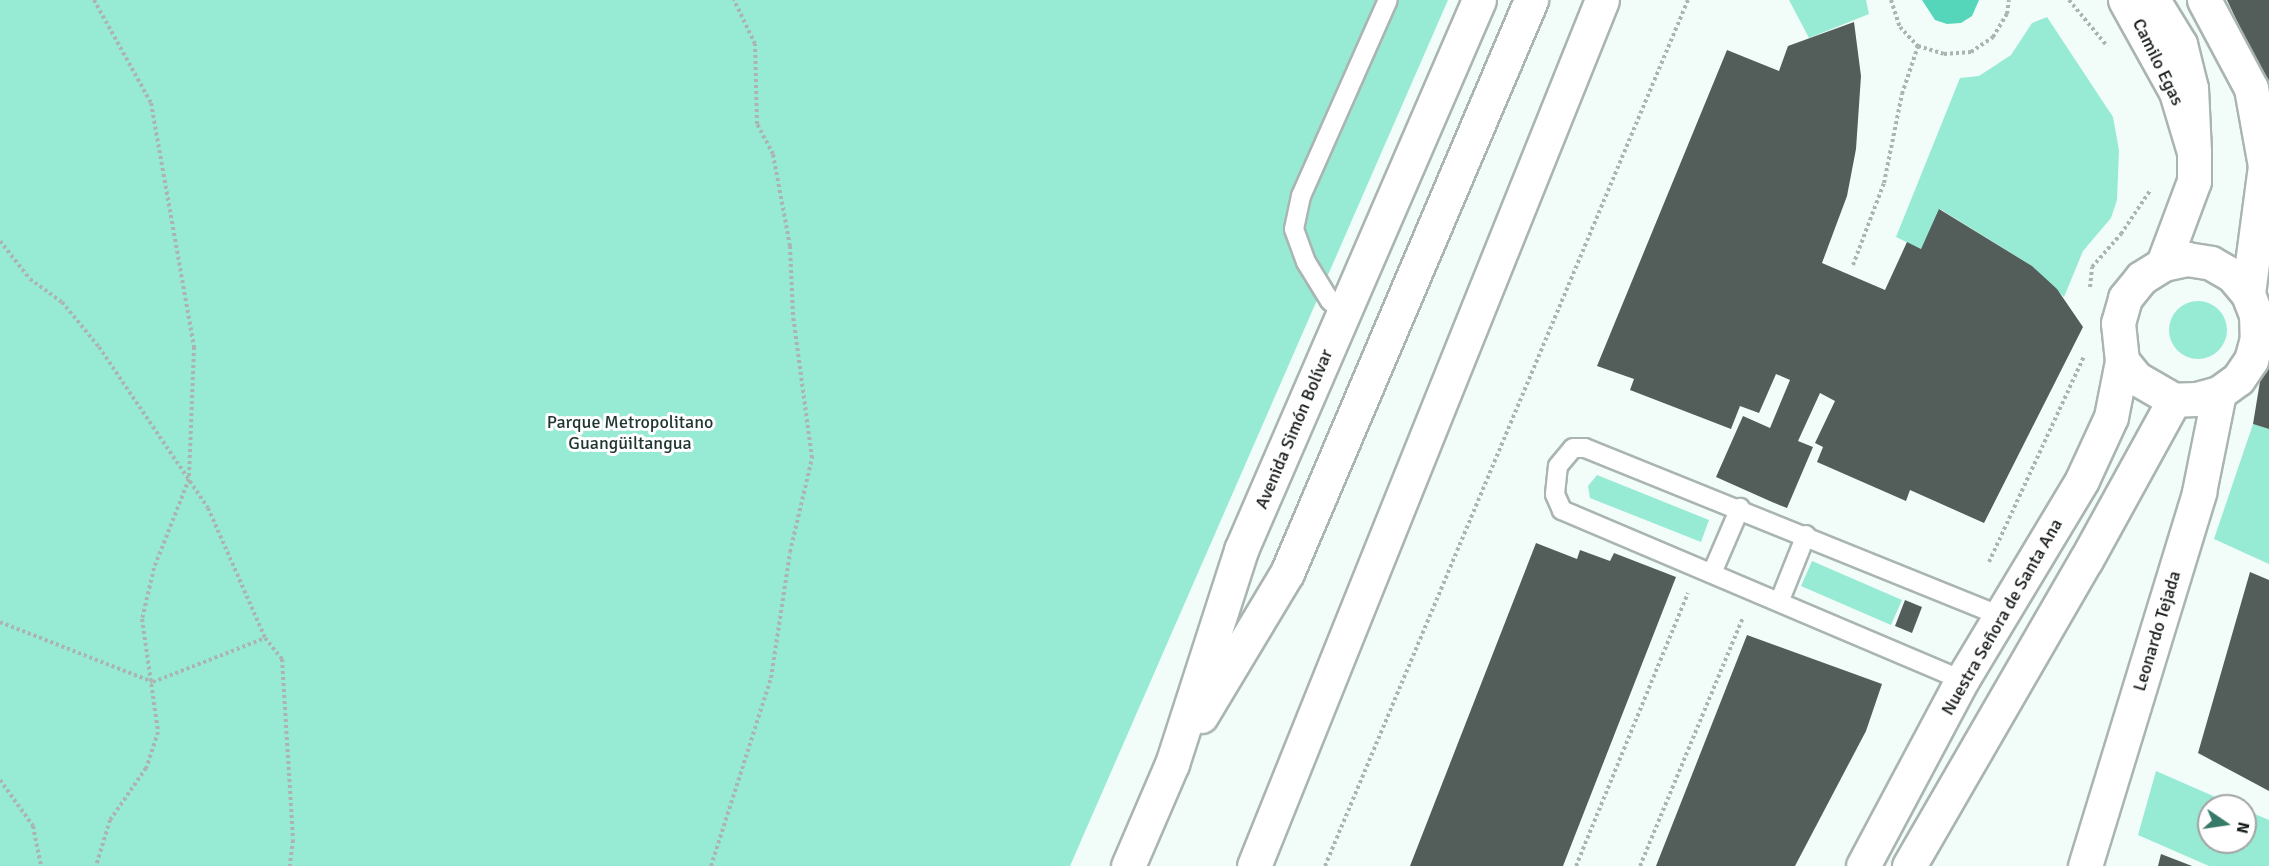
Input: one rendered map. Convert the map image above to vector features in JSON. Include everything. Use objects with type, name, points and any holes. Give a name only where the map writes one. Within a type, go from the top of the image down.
[{"type":"main road","name":"Avenida Simón Bolívar","points":[[1128,866],[1172,764],[1242,550],[1479,0]]},
{"type":"main road","points":[[1172,764],[1287,573],[1531,0]]},
{"type":"main road","points":[[1254,866],[1602,0]]},
{"type":"main road","name":"Camilo Egas","points":[[2125,0],[2176,92],[2194,152],[2194,181],[2163,264]]},
{"type":"main road","points":[[2153,0],[2183,55],[2191,88],[2194,152]]},
{"type":"main road","points":[[2204,0],[2251,88],[2265,166],[2248,294]]},
{"type":"main road","points":[[2187,260],[2211,263],[2232,275],[2248,294],[2256,315],[2257,338],[2244,370],[2219,393],[2197,399],[2174,400],[2136,378],[2122,361],[2118,323],[2126,298],[2141,278],[2163,264],[2187,260]]},
{"type":"main road","name":"Nuestra Señora de Santa Ana","points":[[1863,866],[1962,680],[2082,480],[2111,417],[2122,361]]},
{"type":"main road","name":"Leonardo Tejada","points":[[2085,866],[2199,492],[2219,393]]},
{"type":"main road","points":[[1909,866],[2086,560],[2174,400]]},
{"type":"lane","points":[[1344,313],[1330,300],[1305,262],[1294,229],[1301,196],[1388,0]]},
{"type":"lane","points":[[1962,680],[1780,600],[1562,510],[1555,494],[1558,466],[1573,448],[1585,448],[1740,508],[2000,616]]},
{"type":"lane","points":[[1706,570],[1740,508]]},
{"type":"lane","points":[[1780,600],[1806,535]]},
{"type":"path","points":[[94,0],[151,103],[194,347],[189,479],[154,568],[142,619],[153,682],[158,732],[146,768],[110,820],[96,866]]},
{"type":"path","points":[[711,866],[771,678],[790,552],[812,458],[793,315],[790,246],[773,154],[757,124],[755,44],[734,0]]},
{"type":"path","points":[[1325,866],[1688,0]]},
{"type":"path","points":[[1891,0],[1900,27],[1918,46],[1944,54],[1971,52],[1994,37],[2007,15],[2009,0]]},
{"type":"path","points":[[2069,0],[2114,54]]},
{"type":"path","points":[[1853,265],[1884,183],[1902,94],[1918,46]]},
{"type":"path","points":[[2090,297],[2092,267],[2121,234],[2153,186]]},
{"type":"path","points":[[0,241],[30,279],[62,302],[99,347],[189,479],[208,508],[265,638],[282,659],[293,840],[290,866]]},
{"type":"path","points":[[1969,604],[2087,347]]},
{"type":"path","points":[[1576,866],[1706,570]]},
{"type":"path","points":[[1640,866],[1754,591]]},
{"type":"path","points":[[0,622],[153,682],[265,638]]},
{"type":"path","points":[[0,780],[33,826],[41,866]]},
{"type":"green space","name":"Parque Metropolitano Guangüiltangua","points":[[0,0],[1448,0],[1070,866],[0,866]]},
{"type":"green space","points":[[1789,0],[1866,0],[1869,14],[1809,38]]},
{"type":"green space","points":[[2047,17],[2113,117],[2119,150],[2117,200],[2111,218],[2083,251],[2064,297],[2032,266],[1940,209],[1921,249],[1896,237],[1960,78],[1979,76],[2011,55],[2032,23]]},
{"type":"green space","points":[[2198,301],[2209,303],[2222,314],[2227,330],[2225,341],[2214,354],[2198,359],[2187,357],[2174,346],[2169,330],[2171,319],[2182,306]]},
{"type":"green space","points":[[2253,424],[2269,429],[2269,564],[2214,539]]},
{"type":"green space","points":[[1597,475],[1709,520],[1701,542],[1590,498],[1588,486]]},
{"type":"green space","points":[[1812,561],[1902,600],[1891,625],[1801,586]]},
{"type":"green space","points":[[2156,771],[2209,794],[2197,794],[2197,854],[2257,854],[2257,815],[2269,820],[2269,866],[2209,866],[2138,835]]},
{"type":"shaded area","points":[[1922,0],[1979,0],[1972,16],[1961,23],[1947,24],[1935,20]]},
{"type":"building","points":[[2227,0],[2269,0],[2269,89]]},
{"type":"building","points":[[1854,22],[1861,76],[1856,149],[1847,196],[1822,263],[1885,290],[1907,242],[1921,249],[1939,209],[2032,266],[2057,289],[2083,327],[1984,523],[1910,490],[1906,501],[1817,462],[1823,447],[1815,443],[1835,401],[1820,393],[1798,441],[1813,447],[1787,508],[1772,502],[1716,477],[1743,416],[1770,428],[1790,380],[1776,374],[1759,413],[1740,406],[1731,429],[1630,390],[1634,379],[1597,366],[1727,50],[1779,71],[1788,46]]},
{"type":"building","points":[[2269,333],[2269,429],[2253,424]]},
{"type":"building","points":[[1536,543],[1577,559],[1580,550],[1610,561],[1614,553],[1676,577],[1563,866],[1410,866]]},
{"type":"building","points":[[2250,572],[2269,580],[2269,791],[2198,753]]},
{"type":"building","points":[[1905,600],[1922,607],[1912,633],[1895,626]]},
{"type":"building","points":[[1747,635],[1882,684],[1866,731],[1795,866],[1656,866]]},
{"type":"building","points":[[2161,854],[2192,866],[2158,866]]}]
